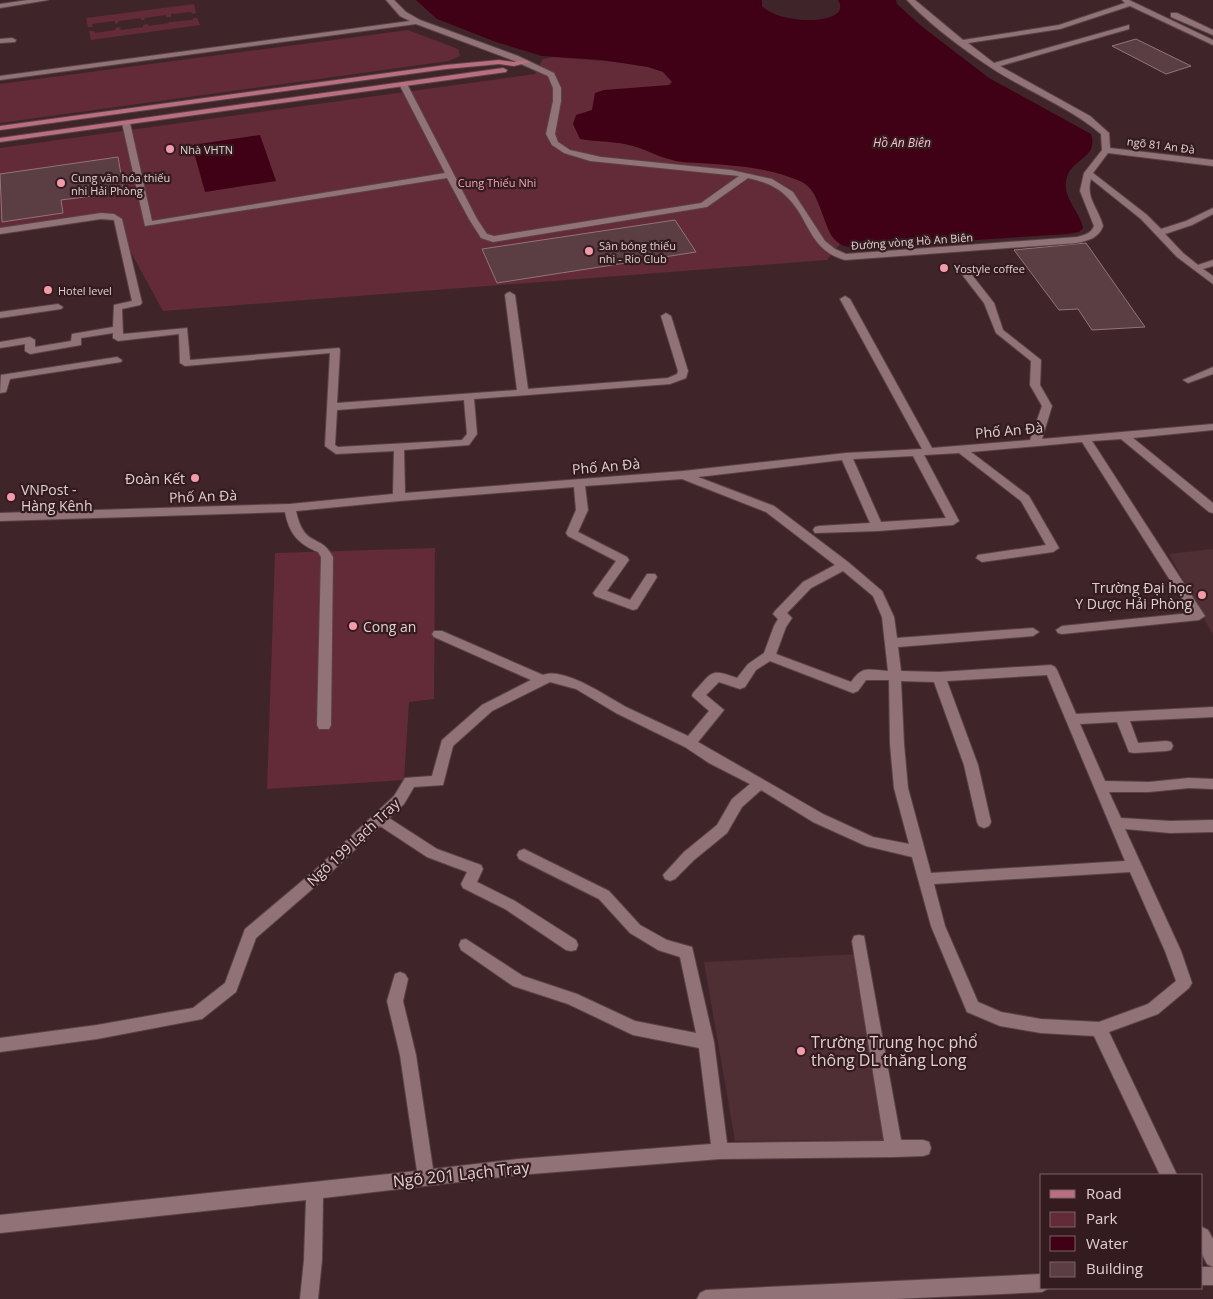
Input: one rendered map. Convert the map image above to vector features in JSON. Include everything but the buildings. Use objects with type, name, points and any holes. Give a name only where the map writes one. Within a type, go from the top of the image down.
[{"type":"main road","points":[[0,128],[446,67],[499,62],[514,64],[526,62]]},
{"type":"main road","points":[[0,140],[508,69],[514,64]]},
{"type":"main road","points":[[254,93],[256,104]]},
{"type":"street","points":[[0,6],[44,0]]},
{"type":"street","name":"Đường vòng Hồ An Biên","points":[[390,0],[402,14],[417,22],[526,62],[551,75],[558,99],[550,125],[550,136],[558,147],[571,154],[744,176],[778,186],[793,196],[821,245],[833,253],[844,257],[1086,239],[1097,230],[1098,224],[1083,192],[1088,173]]},
{"type":"street","points":[[911,0],[940,26],[993,66],[1087,118],[1105,133],[1106,150],[1088,173],[1144,217],[1180,255],[1213,281]]},
{"type":"street","points":[[1122,0],[1213,42]]},
{"type":"street","points":[[1142,0],[1162,9]]},
{"type":"street","points":[[962,42],[1060,27],[1130,4]]},
{"type":"street","points":[[1170,13],[1213,33]]},
{"type":"street","points":[[0,78],[417,22]]},
{"type":"street","points":[[993,66],[1126,27]]},
{"type":"street","points":[[0,41],[12,40]]},
{"type":"street","points":[[403,84],[480,230],[484,236],[493,239],[704,206],[744,176]]},
{"type":"street","points":[[126,123],[148,215],[148,224],[450,175]]},
{"type":"street","name":"ngõ 81 An Đà","points":[[1106,150],[1213,163]]},
{"type":"street","points":[[1158,233],[1213,211]]},
{"type":"street","points":[[0,230],[101,216],[111,216],[118,219],[137,303],[116,307],[118,338],[184,330],[185,363],[335,350],[332,448],[342,452],[465,442],[470,439],[472,434],[469,398]]},
{"type":"street","points":[[1196,268],[1213,263]]},
{"type":"street","points":[[962,268],[989,303],[999,331],[1036,360],[1035,385],[1048,406],[1036,443]]},
{"type":"street","points":[[510,295],[524,393]]},
{"type":"street","points":[[819,530],[953,521],[922,451],[844,298]]},
{"type":"street","points":[[0,315],[58,306]]},
{"type":"street","points":[[332,407],[469,398],[670,381],[682,376],[682,371],[666,316]]},
{"type":"street","points":[[0,345],[30,340],[30,351],[77,343],[75,336],[118,329]]},
{"type":"street","points":[[0,390],[2,390],[5,377],[117,360]]},
{"type":"street","points":[[1188,380],[1213,370]]},
{"type":"street","name":"Phố An Đà","points":[[0,518],[290,508],[398,497],[683,475],[846,456],[961,450],[1213,427]]},
{"type":"street","points":[[1123,435],[1213,509]]},
{"type":"street","points":[[1062,630],[1199,616],[1085,439]]},
{"type":"street","points":[[398,497],[399,448]]},
{"type":"street","points":[[961,450],[1025,500],[1053,548],[982,558]]},
{"type":"street","points":[[846,456],[878,527]]},
{"type":"street","points":[[683,475],[770,509],[844,565],[878,594],[888,617],[895,676],[897,744],[901,788],[938,926],[972,1006],[1000,1019],[1041,1026],[1099,1029],[1153,1009],[1184,983],[1173,951],[1134,866],[1051,670],[939,677],[895,676],[863,675],[853,688],[769,656]]},
{"type":"street","points":[[579,483],[582,510],[572,533],[623,560],[599,594],[632,606],[651,577]]},
{"type":"street","points":[[290,508],[293,528],[298,537],[308,544],[323,549],[327,557],[324,725]]},
{"type":"street","points":[[690,743],[717,710],[698,696],[717,676],[740,684],[752,667],[769,656],[780,626],[786,618],[778,614],[807,585],[844,565]]},
{"type":"street","points":[[891,643],[1033,632]]},
{"type":"street","points":[[438,634],[543,680],[549,677],[580,686],[621,710],[690,743],[714,759],[760,783],[818,818],[871,842],[917,852]]},
{"type":"street","points":[[939,677],[971,765],[984,822]]},
{"type":"street","name":"Ngõ 199 Lạch Tray","points":[[0,1046],[97,1032],[197,1014],[231,987],[250,934],[320,874],[400,800],[410,782],[438,781],[447,744],[487,708],[543,680]]},
{"type":"street","points":[[1072,719],[1213,712]]},
{"type":"street","points":[[1120,716],[1134,748],[1166,746]]},
{"type":"street","points":[[670,875],[688,856],[722,829],[737,803],[760,783]]},
{"type":"street","points":[[1101,786],[1150,787],[1189,783],[1213,784]]},
{"type":"street","points":[[379,818],[432,853],[476,868],[468,884],[510,905],[571,945]]},
{"type":"street","points":[[1116,823],[1170,828],[1213,826]]},
{"type":"street","points":[[524,855],[604,895],[635,929],[663,945],[687,952],[706,1042],[720,1151]]},
{"type":"street","points":[[925,879],[1134,866]]},
{"type":"street","points":[[859,941],[894,1149]]},
{"type":"street","points":[[466,945],[518,981],[572,998],[632,1028],[706,1042]]},
{"type":"street","points":[[400,979],[395,1001],[408,1055],[426,1178]]},
{"type":"street","points":[[1099,1029],[1168,1174]]},
{"type":"street","name":"Ngõ 201 Lạch Tray","points":[[0,1224],[315,1191],[518,1167],[720,1151],[923,1148]]},
{"type":"street","points":[[309,1299],[313,1260],[315,1191]]},
{"type":"street","points":[[1203,1238],[1213,1258]]},
{"type":"street","points":[[706,1299],[1040,1283]]},
{"type":"shaded area","name":"Trường Đại học Y Dược Hải Phòng","points":[[1213,549],[1213,635],[1169,554]]},
{"type":"shaded area","name":"Trường Trung học phổ thông DL thăng Long","points":[[860,954],[902,1140],[735,1141],[704,962]]},
{"type":"green space","points":[[194,4],[196,13],[171,14],[171,17],[166,17],[166,15],[144,18],[145,20],[141,20],[141,18],[119,21],[115,24],[115,21],[92,24],[93,27],[88,27],[86,18]]},
{"type":"green space","points":[[193,18],[197,18],[200,25],[91,40],[89,31],[94,31],[95,33],[115,30],[120,27],[121,30],[143,27],[143,25],[148,24],[148,26],[193,20]]},
{"type":"green space","points":[[408,30],[458,49],[460,56],[449,61],[0,123],[0,84]]},
{"type":"green space","name":"Cung Thiếu Nhi","points":[[553,57],[628,63],[674,72],[736,159],[809,182],[832,236],[840,244],[827,260],[163,311],[111,216],[0,231],[0,148],[535,74],[543,59]]},
{"type":"green space","name":"Cong an","points":[[435,548],[434,699],[409,702],[404,780],[267,789],[275,553]]},
{"type":"water","name":"Hồ An Biên","points":[[416,0],[762,0],[762,6],[771,13],[784,17],[813,20],[836,14],[840,8],[838,0],[896,0],[897,4],[920,25],[989,78],[1091,134],[1091,149],[1073,167],[1066,181],[1069,199],[1079,216],[1083,228],[1079,232],[1067,234],[870,247],[843,246],[834,239],[829,231],[814,194],[808,186],[800,181],[757,169],[676,161],[627,144],[580,139],[573,124],[576,115],[592,110],[595,93],[604,90],[669,85],[672,82],[663,72],[648,67],[602,60],[542,56],[496,42],[437,19]]},
{"type":"water","points":[[260,135],[276,181],[205,192],[192,145]]},
{"type":"place","name":"Nhà VHTN","points":[[170,149]]},
{"type":"place","name":"Cung văn hóa thiếu nhi Hải Phòng","points":[[61,183]]},
{"type":"place","name":"Sân bóng thiếu nhi - Rio Club","points":[[589,251]]},
{"type":"place","name":"Yostyle coffee","points":[[944,268]]},
{"type":"place","name":"Hotel level","points":[[48,290]]},
{"type":"place","name":"Đoàn Kết","points":[[195,478]]},
{"type":"place","name":"VNPost - Hàng Kênh","points":[[11,497]]},
{"type":"place","name":"Trường Đại học Y Dược Hải Phòng","points":[[1202,595]]},
{"type":"place","name":"Cong an","points":[[353,626]]},
{"type":"place","name":"Trường Trung học phổ thông DL thăng Long","points":[[801,1051]]}]
